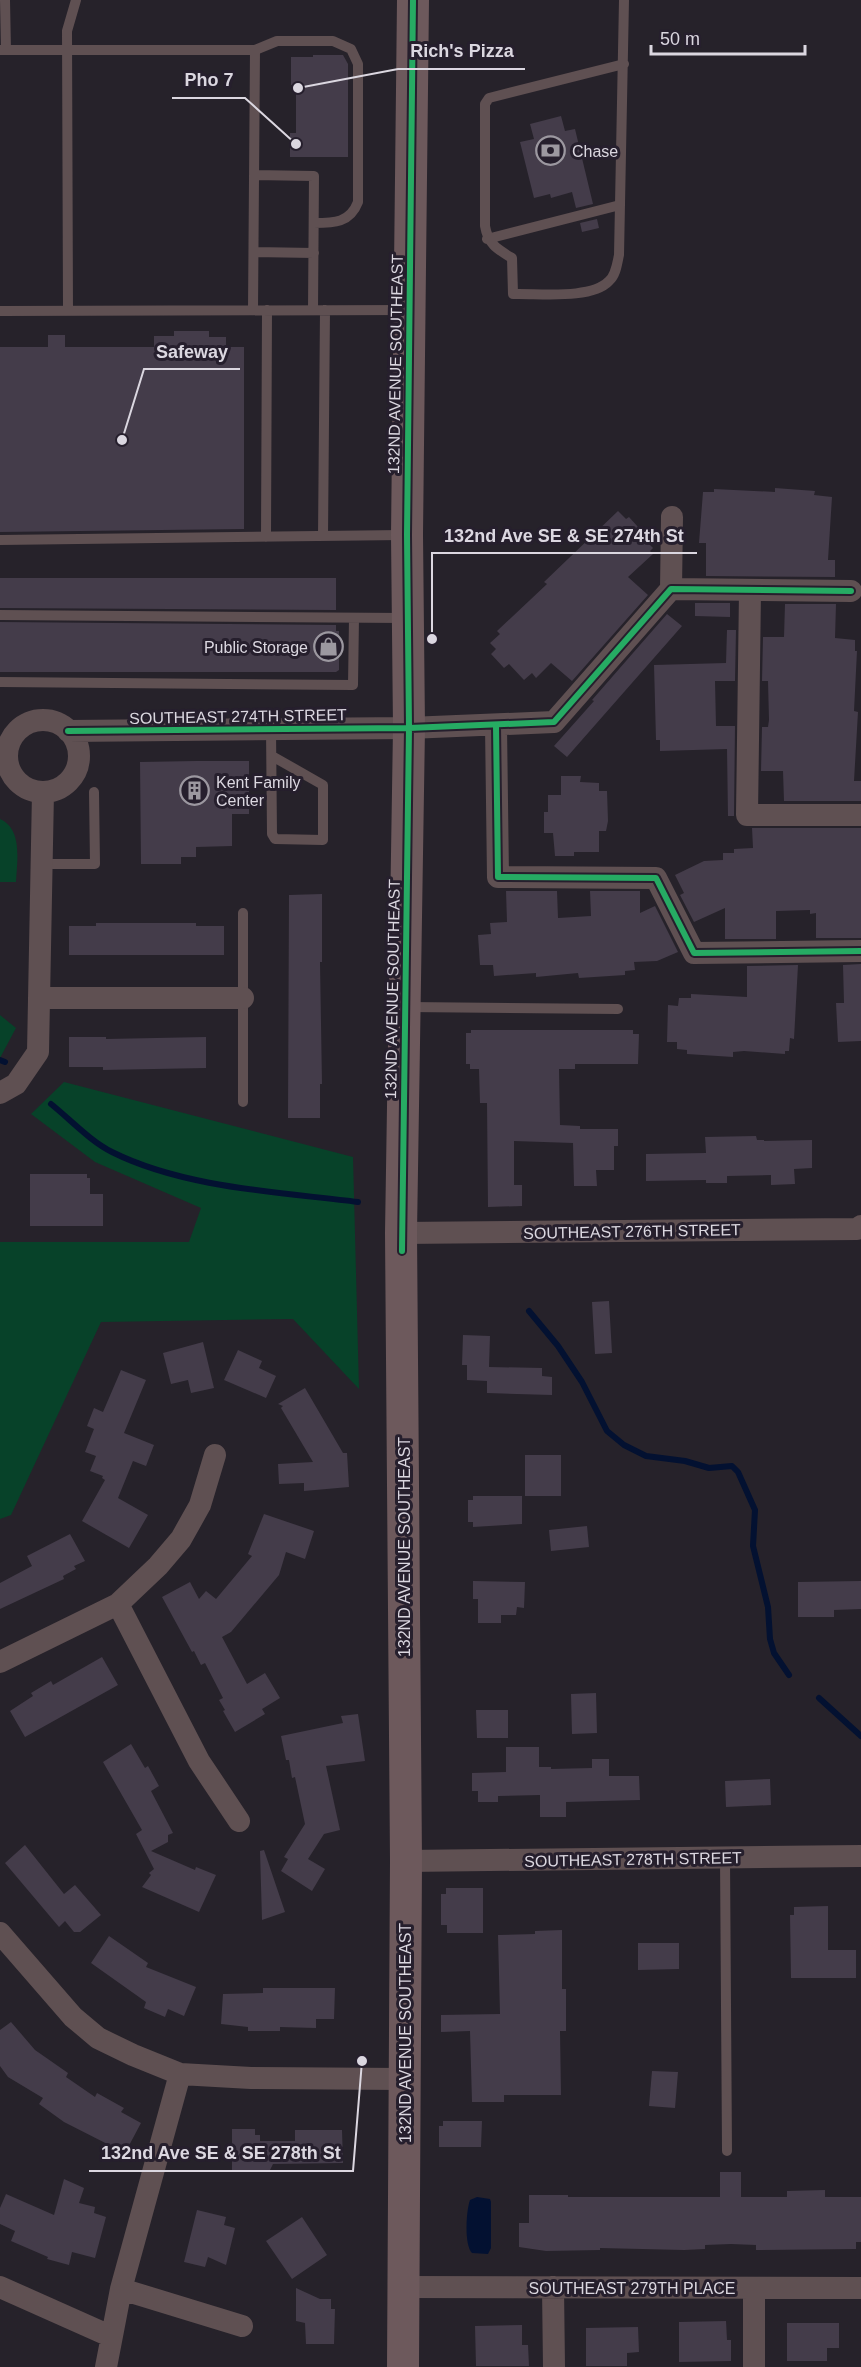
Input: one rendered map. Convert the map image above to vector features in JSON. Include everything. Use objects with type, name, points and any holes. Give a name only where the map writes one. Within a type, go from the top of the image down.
[{"type":"main road","name":"132ND AVENUE SOUTHEAST","points":[[403,2367],[406,1861],[401,1233],[409,728],[407,536],[413,0]]},
{"type":"street","points":[[409,728],[554,722],[671,589],[672,517]]},
{"type":"street","points":[[671,589],[852,591]]},
{"type":"street","points":[[750,591],[747,814],[861,814]]},
{"type":"street","name":"SOUTHEAST 274TH STREET","points":[[44,792],[31,791],[21,785],[13,776],[8,765],[7,753],[10,742],[8,732],[36,721],[59,724],[68,731],[409,728]]},
{"type":"street","points":[[496,726],[498,877],[656,878],[694,953],[861,951]]},
{"type":"street","points":[[0,1093],[16,1084],[38,1052],[44,792],[55,790],[65,784],[73,775],[78,764],[75,741],[68,731]]},
{"type":"street","points":[[39,998],[243,998]]},
{"type":"street","name":"SOUTHEAST 276TH STREET","points":[[401,1233],[857,1229],[861,1226]]},
{"type":"street","points":[[0,1662],[118,1604],[158,1566],[181,1539],[200,1505],[215,1455]]},
{"type":"street","points":[[118,1604],[199,1761],[238,1821]]},
{"type":"street","name":"SOUTHEAST 278TH STREET","points":[[406,1861],[861,1857]]},
{"type":"street","points":[[0,1933],[73,2017],[98,2038],[180,2074],[251,2078],[404,2079]]},
{"type":"street","points":[[106,2367],[110,2336],[121,2289],[180,2074]]},
{"type":"street","points":[[0,2287],[110,2336]]},
{"type":"street","name":"SOUTHEAST 279TH PLACE","points":[[404,2287],[861,2288]]},
{"type":"street","points":[[553,2288],[554,2367]]},
{"type":"street","points":[[754,2288],[754,2367]]},
{"type":"street","points":[[121,2289],[242,2326]]},
{"type":"lane","points":[[5,0],[3,50],[255,50],[277,41],[333,41],[351,49],[358,64],[358,202],[344,220],[334,223],[314,223]]},
{"type":"lane","points":[[68,310],[67,31],[76,0]]},
{"type":"lane","points":[[624,0],[624,64],[619,255],[616,269],[611,280],[600,289],[583,293],[513,294],[512,258],[497,250],[487,239],[485,226],[485,104],[489,98],[624,64]]},
{"type":"lane","points":[[253,310],[255,50]]},
{"type":"lane","points":[[254,175],[314,176],[313,310]]},
{"type":"lane","points":[[487,239],[620,205]]},
{"type":"lane","points":[[254,252],[314,253]]},
{"type":"lane","points":[[266,537],[267,310]]},
{"type":"lane","points":[[323,537],[325,310]]},
{"type":"lane","points":[[0,311],[409,310]]},
{"type":"lane","points":[[0,540],[407,536]]},
{"type":"lane","points":[[0,615],[408,618]]},
{"type":"lane","points":[[0,682],[353,685],[354,618]]},
{"type":"lane","points":[[271,729],[272,834],[275,839],[322,840],[323,785],[272,756]]},
{"type":"lane","points":[[42,864],[95,864],[94,792]]},
{"type":"lane","points":[[243,913],[243,1102]]},
{"type":"lane","points":[[405,1007],[618,1009]]},
{"type":"lane","points":[[725,1858],[728,2151]]},
{"type":"green space","points":[[0,819],[12,830],[15,838],[16,882],[0,882]]},
{"type":"green space","points":[[0,1015],[16,1028],[0,1058]]},
{"type":"green space","points":[[64,1082],[353,1157],[359,1389],[293,1319],[101,1322],[11,1515],[0,1519],[0,1242],[189,1242],[201,1208],[95,1162],[31,1114]]},
{"type":"water","points":[[477,2197],[490,2199],[491,2202],[491,2248],[488,2254],[472,2253],[469,2249],[467,2219],[469,2205],[470,2200]]},
{"type":"building","points":[[313,55],[343,55],[348,64],[348,157],[290,157],[290,133],[296,133],[296,85],[291,85],[291,57],[313,57]]},
{"type":"building","name":"Chase","points":[[561,116],[565,131],[575,129],[593,204],[576,208],[572,192],[551,198],[550,194],[534,198],[520,142],[534,139],[530,124]]},
{"type":"building","points":[[597,219],[599,228],[582,232],[580,223]]},
{"type":"building","points":[[174,331],[209,331],[209,337],[226,337],[226,347],[244,347],[244,529],[0,532],[0,347],[48,347],[48,335],[65,335],[65,347],[154,347],[154,336],[174,336]]},
{"type":"building","points":[[775,488],[815,491],[814,495],[832,497],[828,560],[835,560],[835,577],[706,576],[706,543],[699,543],[703,492],[714,492],[714,489],[775,492]]},
{"type":"building","points":[[618,511],[626,519],[629,517],[648,538],[645,540],[653,548],[650,551],[653,554],[628,577],[648,595],[572,681],[551,663],[536,678],[532,673],[524,680],[509,664],[504,668],[491,654],[496,649],[490,643],[500,634],[497,631],[547,584],[544,582]]},
{"type":"building","points":[[0,578],[336,578],[336,610],[0,608]]},
{"type":"building","points":[[695,603],[730,603],[730,617],[695,616]]},
{"type":"building","points":[[785,604],[836,604],[835,638],[855,640],[855,651],[857,651],[854,711],[858,712],[854,781],[861,781],[861,801],[784,801],[783,771],[761,771],[762,727],[768,727],[769,720],[768,681],[762,681],[763,637],[784,637]]},
{"type":"building","points":[[667,614],[682,626],[567,757],[554,746]]},
{"type":"building","points":[[0,622],[336,625],[336,631],[339,631],[339,670],[336,672],[0,672]]},
{"type":"building","points":[[727,630],[736,630],[735,681],[715,681],[716,726],[735,726],[734,816],[728,816],[727,749],[660,751],[660,740],[656,740],[654,665],[726,663]]},
{"type":"building","name":"Kent Family Center","points":[[249,761],[249,814],[232,814],[232,846],[196,847],[196,857],[181,857],[181,864],[141,864],[140,762]]},
{"type":"building","points":[[561,776],[581,776],[580,782],[599,783],[599,791],[607,791],[608,821],[606,831],[599,831],[599,852],[574,852],[574,856],[555,856],[553,833],[544,833],[544,812],[548,812],[548,795],[561,795]]},
{"type":"building","points":[[752,828],[861,828],[861,938],[816,938],[816,913],[810,914],[810,910],[776,911],[776,939],[725,939],[725,908],[694,922],[680,895],[684,893],[675,875],[704,861],[723,860],[723,853],[734,853],[734,849],[753,848]]},
{"type":"building","points":[[506,891],[557,891],[558,918],[591,916],[590,891],[640,891],[640,913],[655,906],[678,952],[657,961],[634,962],[635,970],[625,971],[625,975],[579,978],[578,973],[536,977],[536,973],[494,976],[493,965],[480,965],[478,935],[491,934],[490,923],[507,922]]},
{"type":"building","points":[[322,894],[320,1118],[288,1118],[289,895]]},
{"type":"building","points":[[96,923],[196,923],[196,926],[224,926],[224,955],[69,955],[69,926],[96,926]]},
{"type":"building","points":[[861,964],[861,1041],[838,1042],[836,1003],[844,1003],[843,965]]},
{"type":"building","points":[[798,965],[794,1039],[790,1038],[789,1051],[785,1051],[785,1054],[744,1051],[733,1052],[733,1057],[687,1054],[687,1050],[677,1049],[677,1042],[667,1042],[668,1005],[678,1006],[679,998],[691,998],[691,994],[747,997],[747,966]]},
{"type":"building","points":[[471,1030],[633,1030],[633,1034],[639,1034],[638,1064],[575,1064],[575,1069],[559,1069],[560,1125],[580,1126],[580,1129],[618,1129],[618,1146],[614,1146],[614,1170],[596,1170],[597,1186],[574,1186],[573,1143],[514,1141],[514,1185],[522,1185],[522,1206],[488,1207],[487,1103],[480,1103],[479,1069],[470,1069],[470,1064],[466,1064],[466,1033],[471,1033]]},
{"type":"building","points":[[69,1037],[106,1037],[106,1039],[206,1037],[206,1068],[103,1070],[103,1067],[69,1067]]},
{"type":"building","points":[[756,1136],[757,1140],[764,1141],[812,1140],[812,1168],[794,1169],[795,1184],[771,1185],[771,1175],[727,1176],[727,1183],[706,1183],[706,1180],[646,1181],[646,1154],[706,1153],[705,1137]]},
{"type":"building","points":[[30,1174],[87,1174],[87,1178],[90,1178],[90,1194],[103,1194],[103,1226],[30,1226]]},
{"type":"building","points":[[609,1301],[612,1353],[595,1354],[592,1302]]},
{"type":"building","points":[[463,1335],[490,1336],[489,1367],[542,1368],[542,1376],[552,1377],[552,1395],[487,1393],[487,1381],[467,1380],[467,1365],[462,1365]]},
{"type":"building","points":[[203,1342],[214,1388],[191,1393],[188,1380],[171,1384],[163,1353]]},
{"type":"building","points":[[238,1350],[262,1361],[259,1368],[276,1376],[266,1398],[224,1380]]},
{"type":"building","points":[[121,1370],[146,1380],[124,1433],[154,1445],[146,1466],[133,1461],[118,1498],[148,1515],[129,1548],[82,1521],[105,1480],[103,1476],[90,1471],[96,1456],[85,1452],[94,1429],[87,1426],[94,1408],[103,1412]]},
{"type":"building","points":[[305,1388],[343,1453],[347,1453],[349,1487],[304,1491],[304,1483],[279,1484],[278,1464],[313,1462],[281,1408],[283,1406],[278,1404]]},
{"type":"building","points":[[525,1455],[561,1455],[561,1496],[525,1496]]},
{"type":"building","points":[[473,1496],[522,1496],[522,1524],[473,1527],[473,1522],[468,1522],[468,1500],[473,1500]]},
{"type":"building","points":[[264,1514],[314,1531],[305,1559],[286,1552],[279,1575],[231,1632],[222,1637],[247,1684],[265,1673],[280,1698],[262,1709],[265,1714],[235,1732],[223,1711],[225,1710],[219,1700],[223,1698],[205,1663],[201,1665],[194,1651],[192,1652],[162,1597],[190,1582],[199,1599],[206,1591],[216,1599],[252,1556],[248,1554]]},
{"type":"building","points":[[587,1526],[589,1547],[551,1551],[549,1530]]},
{"type":"building","points":[[70,1534],[85,1561],[74,1566],[76,1569],[63,1576],[64,1579],[0,1609],[0,1583],[32,1566],[27,1556]]},
{"type":"building","points":[[473,1581],[525,1582],[524,1608],[517,1607],[516,1615],[501,1615],[501,1623],[478,1623],[478,1599],[473,1599]]},
{"type":"building","points":[[861,1581],[861,1609],[834,1610],[834,1617],[798,1617],[798,1582]]},
{"type":"building","points":[[102,1657],[118,1685],[25,1737],[10,1711],[33,1696],[31,1693],[51,1681],[53,1685]]},
{"type":"building","points":[[596,1693],[597,1733],[572,1734],[571,1694]]},
{"type":"building","points":[[476,1710],[508,1710],[508,1738],[477,1738]]},
{"type":"building","points":[[358,1714],[365,1761],[326,1766],[340,1830],[324,1834],[308,1859],[325,1869],[312,1891],[281,1871],[288,1859],[284,1857],[305,1824],[295,1777],[292,1778],[281,1736],[343,1723],[341,1716]]},
{"type":"building","points":[[131,1744],[145,1768],[148,1766],[159,1786],[151,1791],[173,1833],[168,1835],[168,1842],[151,1851],[195,1870],[196,1867],[216,1875],[199,1912],[142,1887],[151,1875],[149,1873],[154,1869],[136,1834],[142,1830],[103,1762]]},
{"type":"building","points":[[506,1747],[539,1747],[539,1767],[551,1767],[551,1769],[592,1768],[592,1759],[609,1759],[609,1776],[639,1776],[640,1800],[566,1802],[566,1817],[540,1817],[540,1795],[498,1796],[498,1802],[478,1802],[478,1791],[472,1791],[472,1773],[506,1772]]},
{"type":"building","points":[[770,1779],[771,1805],[726,1807],[725,1781]]},
{"type":"building","points":[[25,1845],[64,1894],[75,1885],[101,1915],[80,1932],[74,1932],[65,1921],[59,1927],[5,1863]]},
{"type":"building","points":[[264,1850],[285,1912],[262,1920],[260,1851]]},
{"type":"building","points":[[446,1888],[483,1888],[483,1933],[447,1933],[447,1925],[441,1925],[441,1894],[446,1894]]},
{"type":"building","points":[[828,1906],[828,1950],[856,1950],[856,1978],[791,1978],[790,1915],[794,1915],[794,1907]]},
{"type":"building","points":[[562,1930],[562,1989],[566,1989],[566,2031],[560,2031],[561,2095],[504,2095],[504,2102],[472,2102],[470,2031],[441,2032],[441,2015],[500,2014],[498,1935],[535,1934],[535,1931]]},
{"type":"building","points":[[109,1936],[148,1963],[146,1967],[196,1987],[184,2016],[168,2009],[165,2017],[144,2008],[146,2002],[91,1963]]},
{"type":"building","points":[[638,1943],[679,1943],[679,1969],[638,1970]]},
{"type":"building","points":[[263,1988],[335,1988],[334,2019],[316,2019],[316,2028],[280,2027],[280,2031],[248,2031],[248,2027],[221,2024],[223,1994],[263,1993]]},
{"type":"building","points":[[11,2022],[35,2050],[68,2073],[66,2077],[95,2097],[97,2093],[124,2108],[121,2112],[141,2123],[125,2153],[64,2122],[39,2104],[43,2098],[8,2077],[0,2066],[0,2030]]},
{"type":"building","points":[[652,2071],[678,2072],[675,2108],[649,2106]]},
{"type":"building","points":[[443,2121],[482,2121],[481,2147],[439,2147],[439,2126],[443,2126]]},
{"type":"building","points":[[232,2129],[255,2129],[255,2135],[260,2135],[260,2141],[295,2141],[295,2130],[342,2130],[343,2163],[273,2164],[270,2170],[232,2170]]},
{"type":"building","points":[[720,2172],[741,2172],[741,2197],[787,2197],[787,2191],[825,2190],[825,2197],[861,2197],[861,2242],[856,2242],[856,2249],[756,2250],[756,2245],[731,2244],[705,2245],[705,2249],[684,2250],[600,2248],[600,2250],[546,2251],[519,2247],[519,2223],[529,2223],[529,2195],[720,2197]]},
{"type":"building","points":[[64,2179],[84,2188],[79,2203],[95,2207],[94,2213],[106,2217],[95,2258],[72,2252],[69,2265],[47,2259],[48,2257],[11,2241],[15,2231],[0,2224],[0,2208],[6,2194],[54,2215]]},
{"type":"building","points":[[197,2210],[226,2217],[224,2225],[235,2228],[226,2265],[208,2257],[205,2267],[184,2262]]},
{"type":"building","points":[[302,2217],[327,2255],[292,2279],[266,2241]]},
{"type":"building","points":[[296,2288],[320,2299],[331,2299],[331,2309],[335,2309],[334,2344],[306,2344],[305,2323],[296,2321]]},
{"type":"building","points":[[726,2321],[727,2340],[731,2340],[731,2361],[679,2362],[679,2322]]},
{"type":"building","points":[[787,2323],[839,2323],[839,2348],[827,2348],[827,2361],[787,2361]]},
{"type":"building","points":[[522,2325],[522,2345],[528,2345],[529,2366],[476,2366],[475,2326]]},
{"type":"building","points":[[638,2327],[639,2352],[627,2353],[627,2366],[586,2366],[586,2328]]},
{"type":"waterway","points":[[0,1060],[5,1062]]},
{"type":"waterway","points":[[51,1104],[88,1136],[112,1152],[170,1174],[232,1187],[358,1202]]},
{"type":"waterway","points":[[529,1311],[558,1346],[582,1382],[607,1431],[624,1445],[646,1456],[685,1461],[709,1468],[732,1466],[738,1472],[755,1510],[753,1546],[768,1607],[770,1639],[774,1653],[789,1675]]},
{"type":"waterway","points":[[819,1698],[861,1736]]},
{"type":"cycle path","points":[[402,1251],[409,728],[407,535],[413,0]]},
{"type":"cycle path","points":[[68,731],[409,728],[554,722],[671,589],[851,591]]},
{"type":"cycle path","points":[[496,726],[498,877],[656,878],[694,953],[861,951]]},
{"type":"place","name":"Rich's Pizza","points":[[298,88]]},
{"type":"place","name":"Pho 7","points":[[296,144]]},
{"type":"place","name":"Chase","points":[[551,151]]},
{"type":"place","name":"Safeway","points":[[122,440]]},
{"type":"place","name":"132nd Ave SE & SE 274th St","points":[[432,639]]},
{"type":"place","name":"Public Storage","points":[[329,647]]},
{"type":"place","name":"Kent Family Center","points":[[195,791]]},
{"type":"place","name":"132nd Ave SE & SE 278th St","points":[[362,2061]]}]
